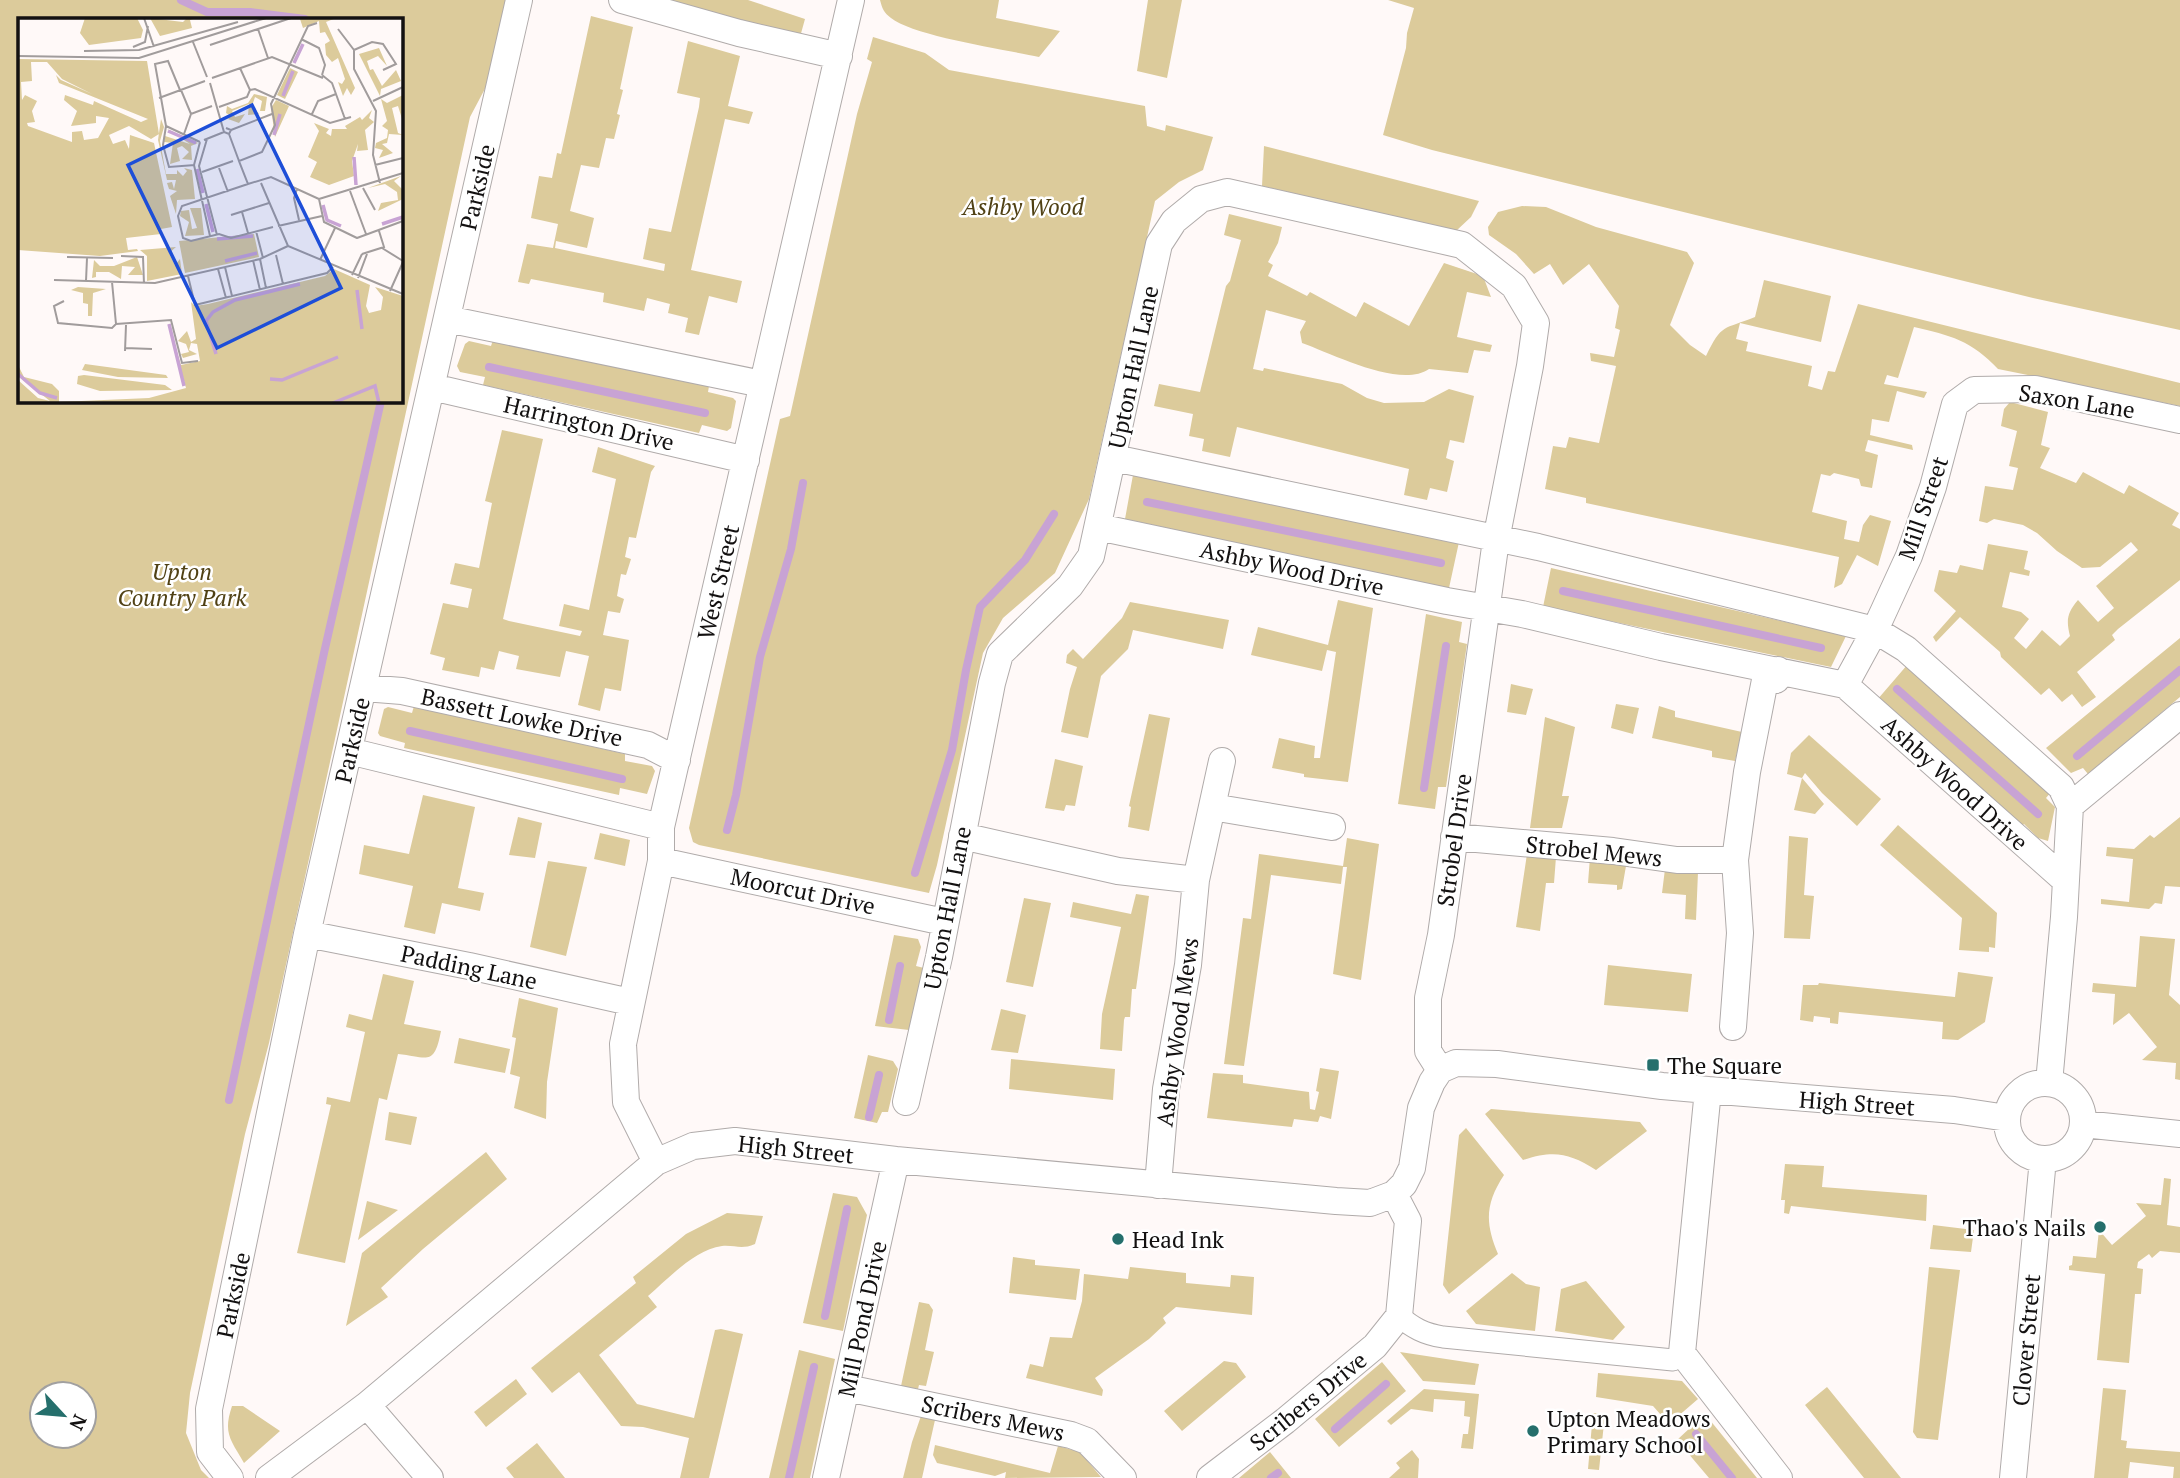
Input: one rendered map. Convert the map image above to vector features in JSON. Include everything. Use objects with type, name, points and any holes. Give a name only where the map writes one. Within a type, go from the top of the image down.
[{"type":"street","name":"Parkside","points":[[230,1478],[210,1452],[209,1409],[307,934],[519,0]]},
{"type":"street","points":[[622,0],[712,26],[839,56]]},
{"type":"street","name":"West Street","points":[[656,1162],[626,1102],[623,1044],[630,1002],[661,861],[661,827],[851,0]]},
{"type":"street","name":"Upton Hall Lane","points":[[906,1102],[939,957],[992,683],[1000,654],[1070,586],[1091,556],[1159,244],[1174,221],[1201,199],[1227,192],[1462,245],[1517,290],[1536,323],[1496,540]]},
{"type":"street","points":[[447,319],[762,384]]},
{"type":"street","name":"Harrington Drive","points":[[432,387],[746,460]]},
{"type":"street","name":"Saxon Lane","points":[[1974,390],[2035,389],[2180,420]]},
{"type":"street","name":"Mill Street","points":[[1875,630],[1909,556],[1933,486],[1955,404],[1974,390]]},
{"type":"street","points":[[1114,458],[1538,547],[1875,630],[1906,649],[2062,787],[2070,806],[2049,1083]]},
{"type":"street","name":"Ashby Wood Drive","points":[[1098,527],[1487,607],[1845,685],[2066,881]]},
{"type":"street","points":[[1487,607],[1496,540]]},
{"type":"street","name":"Strobel Drive","points":[[1440,1070],[1427,1051],[1428,998],[1441,935],[1487,607]]},
{"type":"street","points":[[1845,685],[1875,630]]},
{"type":"street","points":[[1733,1027],[1740,933],[1735,860],[1747,772],[1765,680],[1776,680],[1778,670]]},
{"type":"street","name":"Bassett Lowke Drive","points":[[364,688],[402,691],[648,745],[677,760]]},
{"type":"street","points":[[2070,806],[2180,715]]},
{"type":"street","points":[[349,751],[661,827]]},
{"type":"street","name":"Ashby Wood Mews","points":[[1158,1185],[1166,1089],[1188,965],[1196,880],[1222,761]]},
{"type":"street","points":[[1212,807],[1332,827]]},
{"type":"street","points":[[962,836],[1118,871],[1196,880]]},
{"type":"street","name":"Strobel Mews","points":[[1454,837],[1613,850],[1677,860],[1735,860]]},
{"type":"street","name":"Moorcut Drive","points":[[661,861],[944,922]]},
{"type":"street","name":"Padding Lane","points":[[307,934],[630,1002]]},
{"type":"street","points":[[1682,1353],[1673,1360],[1443,1337],[1426,1334],[1399,1317],[1408,1221],[1394,1194],[1404,1184],[1412,1168],[1421,1108],[1440,1070],[1456,1063],[1497,1065],[1708,1090],[1682,1353],[1779,1478]]},
{"type":"street","points":[[2049,1083],[2071,1092],[2079,1102],[2083,1124],[2079,1137],[2071,1148],[2063,1155],[2043,1159],[2029,1155],[2012,1141],[2007,1130],[2007,1118],[2010,1105],[2017,1094],[2028,1086],[2049,1083]]},
{"type":"street","name":"High Street","points":[[1708,1090],[1954,1110],[2007,1118]]},
{"type":"street","points":[[2083,1124],[2180,1134]]},
{"type":"street","name":"High Street","points":[[269,1478],[367,1405],[656,1162],[693,1146],[735,1141],[896,1160],[1370,1203],[1394,1194]]},
{"type":"street","name":"Clover Street","points":[[2013,1478],[2043,1159]]},
{"type":"street","name":"Mill Pond Drive","points":[[826,1478],[896,1160]]},
{"type":"street","name":"Scribers Drive","points":[[1210,1478],[1285,1422],[1375,1346],[1399,1317]]},
{"type":"street","name":"Scribers Mews","points":[[847,1388],[1071,1435],[1087,1441],[1123,1478]]},
{"type":"street","points":[[367,1405],[430,1478]]},
{"type":"green space","name":"Upton Country Park","points":[[0,0],[506,0],[488,83],[470,117],[269,1043],[245,1134],[190,1393],[186,1433],[201,1470],[209,1478],[0,1478]]},
{"type":"green space","points":[[664,0],[748,0],[805,19],[800,37]]},
{"type":"green space","points":[[880,0],[999,0],[996,18],[1060,31],[1039,57],[961,42],[902,25],[889,16]]},
{"type":"green space","points":[[1148,0],[1182,0],[1167,78],[1137,71]]},
{"type":"green space","points":[[1388,0],[2180,0],[2180,330],[2033,298],[1432,150],[1383,135],[1414,8]]},
{"type":"green space","points":[[591,16],[633,27],[620,89],[623,90],[617,114],[620,115],[614,139],[606,138],[599,168],[581,165],[570,211],[594,218],[587,248],[556,241],[555,248],[664,271],[665,264],[643,259],[649,228],[671,232],[699,107],[700,98],[677,93],[688,41],[740,56],[728,106],[753,112],[749,124],[725,119],[691,270],[742,281],[737,303],[709,296],[699,335],[685,332],[688,318],[668,313],[670,304],[647,298],[644,311],[603,302],[604,293],[531,279],[529,284],[518,282],[527,244],[553,248],[558,224],[531,218],[539,176],[552,178],[557,153],[561,154]]},
{"type":"green space","name":"Ashby Wood","points":[[873,37],[925,53],[949,70],[1145,106],[1147,126],[1165,131],[1166,125],[1213,137],[1203,170],[1179,182],[1155,201],[1089,499],[1055,573],[1003,618],[983,653],[929,893],[699,845],[693,842],[689,828],[780,419],[790,416],[857,114],[872,62],[867,59]]},
{"type":"green space","points":[[1264,146],[1479,201],[1471,217],[1456,231],[1262,186]]},
{"type":"green space","points":[[1522,206],[1546,207],[1596,227],[1687,252],[1694,263],[1670,325],[1690,345],[1706,356],[1716,338],[1725,329],[1730,326],[1755,317],[1764,280],[1831,296],[1821,342],[1740,323],[1736,339],[1748,342],[1746,351],[1812,366],[1808,386],[1822,390],[1828,371],[1835,372],[1858,304],[2180,383],[2180,406],[1998,369],[1960,340],[1914,327],[1898,378],[1887,375],[1884,384],[1927,392],[1924,398],[1897,391],[1889,422],[1872,419],[1870,435],[1912,445],[1913,450],[1868,440],[1865,451],[1878,455],[1872,488],[1861,486],[1859,479],[1834,473],[1830,476],[1821,474],[1812,512],[1847,521],[1844,539],[1859,542],[1863,525],[1870,515],[1891,521],[1878,566],[1857,555],[1842,584],[1834,588],[1839,557],[1586,503],[1586,498],[1545,489],[1553,446],[1566,448],[1569,437],[1599,443],[1616,366],[1591,361],[1590,353],[1614,357],[1620,330],[1615,328],[1619,306],[1589,264],[1563,285],[1550,264],[1534,274],[1516,254],[1489,235],[1488,227],[1498,212]]},
{"type":"green space","points":[[1229,214],[1282,227],[1278,243],[1268,262],[1273,265],[1268,276],[1307,296],[1310,292],[1356,317],[1364,302],[1409,326],[1444,263],[1483,276],[1491,297],[1467,292],[1457,337],[1492,345],[1490,352],[1474,350],[1468,373],[1429,369],[1416,374],[1401,375],[1366,368],[1302,343],[1300,332],[1306,321],[1266,310],[1253,369],[1263,371],[1264,368],[1342,384],[1367,398],[1384,403],[1424,402],[1449,389],[1474,396],[1464,443],[1450,440],[1446,458],[1454,461],[1447,492],[1430,488],[1427,500],[1404,495],[1409,469],[1237,427],[1230,457],[1202,451],[1204,439],[1189,436],[1193,414],[1154,406],[1159,384],[1200,392],[1226,286],[1230,281],[1241,240],[1224,235]]},
{"type":"green space","points":[[493,340],[709,386],[708,392],[736,401],[731,428],[727,431],[702,425],[699,433],[483,385],[485,377],[460,372],[457,366],[465,344],[469,341],[491,346]]},
{"type":"green space","points":[[2010,402],[2048,412],[2041,445],[2050,448],[2040,468],[2076,483],[2083,472],[2124,494],[2129,485],[2179,513],[2172,525],[2180,529],[2180,580],[2118,629],[2112,635],[2115,640],[2077,672],[2096,697],[2082,707],[2072,694],[2062,702],[2049,688],[2041,695],[2001,657],[2000,652],[1960,617],[1936,642],[1933,637],[1956,611],[1934,591],[1939,570],[1957,573],[1960,565],[1983,570],[1988,544],[2028,551],[2024,569],[2030,571],[2029,576],[2010,572],[2002,607],[2021,612],[2029,619],[2014,638],[2026,649],[2042,630],[2060,646],[2070,636],[2068,617],[2078,600],[2098,622],[2114,608],[2096,586],[2138,550],[2131,542],[2100,567],[2082,568],[2023,525],[1994,519],[1987,523],[1979,521],[1985,486],[2013,490],[2018,468],[2009,466],[2017,431],[2001,426],[2004,409]]},
{"type":"green space","points":[[502,430],[543,439],[503,619],[509,621],[580,636],[582,631],[559,626],[564,604],[589,610],[616,479],[592,472],[598,447],[655,466],[651,472],[636,538],[629,537],[625,557],[631,559],[626,575],[621,574],[617,596],[624,599],[620,613],[608,611],[603,635],[629,640],[621,691],[605,688],[600,711],[578,705],[589,656],[566,651],[560,677],[516,669],[519,656],[499,651],[494,670],[481,667],[479,677],[442,670],[445,658],[430,654],[443,603],[468,608],[472,589],[450,584],[455,563],[479,568],[492,503],[485,501]]},
{"type":"green space","points":[[1133,475],[1459,542],[1449,588],[1125,519]]},
{"type":"green space","points":[[1551,568],[1846,636],[1831,667],[1543,607]]},
{"type":"green space","points":[[1338,600],[1373,608],[1348,782],[1304,777],[1304,774],[1272,768],[1279,738],[1315,746],[1314,758],[1320,758],[1336,652],[1327,650],[1322,671],[1251,655],[1258,627],[1328,645]]},
{"type":"green space","points":[[1130,602],[1229,620],[1223,649],[1133,630],[1128,649],[1101,676],[1088,738],[1061,732],[1077,667],[1066,663],[1067,655],[1073,649],[1083,659],[1122,618]]},
{"type":"green space","points":[[1426,614],[1462,622],[1459,642],[1467,644],[1446,787],[1438,787],[1435,809],[1398,804]]},
{"type":"green space","points":[[2180,638],[2180,697],[2088,774],[2083,768],[2071,773],[2046,748]]},
{"type":"green space","points":[[1908,664],[2051,792],[2046,798],[2055,807],[2048,841],[2038,838],[2024,824],[2020,828],[1877,700]]},
{"type":"green space","points":[[1511,684],[1533,689],[1526,715],[1507,712]]},
{"type":"green space","points":[[1616,704],[1639,708],[1633,734],[1611,728]]},
{"type":"green space","points":[[414,706],[625,754],[625,761],[652,766],[655,771],[647,794],[620,788],[619,795],[404,748],[405,743],[380,736],[378,733],[384,709],[388,707],[412,713]]},
{"type":"green space","points":[[1659,706],[1675,711],[1675,717],[1742,732],[1735,761],[1712,757],[1712,751],[1652,738]]},
{"type":"green space","points":[[1149,714],[1170,718],[1149,831],[1128,827],[1129,806]]},
{"type":"green space","points":[[1545,717],[1575,727],[1562,796],[1569,796],[1562,828],[1530,828]]},
{"type":"green space","points":[[1809,735],[1881,799],[1857,826],[1805,773],[1802,778],[1787,774],[1791,753]]},
{"type":"green space","points":[[1055,759],[1083,766],[1075,806],[1066,805],[1064,811],[1045,808]]},
{"type":"green space","points":[[1802,778],[1824,804],[1815,814],[1794,810]]},
{"type":"green space","points":[[423,795],[475,807],[458,888],[484,893],[480,911],[442,903],[435,934],[404,927],[413,886],[359,874],[364,845],[409,854]]},
{"type":"green space","points":[[518,817],[542,823],[535,858],[509,855]]},
{"type":"green space","points":[[2180,817],[2180,887],[2165,886],[2162,904],[2155,903],[2149,909],[2101,904],[2101,899],[2129,902],[2133,859],[2106,856],[2107,847],[2134,849],[2150,835],[2154,838]]},
{"type":"green space","points":[[1898,825],[1997,913],[1995,948],[1989,947],[1989,952],[1959,950],[1962,918],[1880,845]]},
{"type":"green space","points":[[600,833],[630,840],[625,866],[594,859]]},
{"type":"green space","points":[[1789,836],[1808,838],[1804,895],[1814,896],[1810,939],[1784,938]]},
{"type":"green space","points":[[1347,838],[1379,844],[1361,980],[1333,974],[1347,867],[1343,867],[1341,884],[1271,875],[1244,1066],[1224,1064],[1243,918],[1251,919],[1259,854],[1343,866]]},
{"type":"green space","points":[[1527,854],[1556,857],[1554,883],[1546,883],[1540,931],[1516,927]]},
{"type":"green space","points":[[1590,857],[1611,859],[1611,864],[1626,866],[1622,889],[1617,890],[1617,885],[1588,883]]},
{"type":"green space","points":[[548,861],[587,867],[566,956],[530,947]]},
{"type":"green space","points":[[1665,869],[1698,872],[1696,920],[1685,919],[1686,895],[1662,893]]},
{"type":"green space","points":[[1136,894],[1149,896],[1136,989],[1132,989],[1130,1017],[1125,1017],[1124,1020],[1122,1051],[1100,1049],[1102,1014],[1121,927],[1070,917],[1073,902],[1131,914]]},
{"type":"green space","points":[[1024,898],[1051,903],[1033,987],[1006,982]]},
{"type":"green space","points":[[894,935],[918,939],[921,947],[916,966],[924,968],[909,1030],[875,1026]]},
{"type":"green space","points":[[2140,936],[2175,939],[2169,995],[2180,1005],[2180,1080],[2175,1079],[2176,1063],[2142,1060],[2157,1047],[2129,1013],[2113,1025],[2115,994],[2092,992],[2093,983],[2136,987]]},
{"type":"green space","points":[[1608,965],[1692,974],[1688,1012],[1604,1005]]},
{"type":"green space","points":[[1958,972],[1993,977],[1985,1022],[1958,1040],[1942,1039],[1943,1022],[1839,1012],[1838,1024],[1830,1023],[1830,1018],[1814,1016],[1813,1022],[1800,1020],[1803,985],[1819,983],[1955,997]]},
{"type":"green space","points":[[383,974],[414,981],[404,1024],[441,1031],[436,1050],[432,1055],[423,1058],[398,1054],[387,1100],[379,1098],[345,1263],[297,1253],[331,1105],[326,1104],[327,1097],[350,1102],[365,1032],[346,1027],[349,1014],[372,1020]]},
{"type":"green space","points":[[519,998],[558,1008],[547,1082],[546,1119],[514,1108],[520,1077],[510,1074],[516,1038],[512,1037]]},
{"type":"green space","points":[[1001,1009],[1026,1015],[1018,1053],[991,1050]]},
{"type":"green space","points":[[459,1038],[510,1049],[505,1073],[454,1063]]},
{"type":"green space","points":[[868,1055],[893,1061],[898,1069],[888,1112],[882,1112],[877,1123],[854,1118]]},
{"type":"green space","points":[[1011,1059],[1115,1069],[1113,1100],[1009,1089]]},
{"type":"green space","points":[[1320,1068],[1339,1071],[1331,1119],[1320,1116],[1318,1122],[1294,1119],[1292,1127],[1207,1118],[1213,1073],[1243,1075],[1243,1083],[1309,1092],[1310,1109],[1315,1110]]},
{"type":"green space","points":[[1491,1109],[1640,1122],[1647,1131],[1596,1170],[1578,1160],[1561,1155],[1544,1155],[1523,1160],[1485,1114]]},
{"type":"green space","points":[[389,1112],[417,1117],[411,1145],[385,1140]]},
{"type":"green space","points":[[1466,1128],[1504,1175],[1493,1195],[1489,1214],[1491,1233],[1498,1254],[1449,1294],[1443,1285],[1459,1135]]},
{"type":"green space","points":[[486,1152],[507,1179],[381,1288],[388,1297],[346,1326],[362,1253]]},
{"type":"green space","points":[[1785,1164],[1824,1166],[1822,1187],[1927,1195],[1926,1221],[1791,1206],[1789,1214],[1784,1213],[1785,1200],[1781,1200]]},
{"type":"green space","points":[[2164,1178],[2171,1179],[2167,1225],[2180,1227],[2180,1253],[2160,1251],[2152,1258],[2149,1254],[2138,1262],[2137,1268],[2143,1269],[2141,1294],[2135,1294],[2129,1363],[2097,1360],[2105,1274],[2069,1270],[2069,1266],[2072,1265],[2073,1256],[2096,1258],[2099,1230],[2112,1245],[2146,1216],[2136,1203],[2161,1205]]},
{"type":"green space","points":[[833,1193],[857,1197],[867,1215],[843,1331],[803,1323]]},
{"type":"green space","points":[[367,1201],[398,1210],[358,1240]]},
{"type":"green space","points":[[727,1213],[763,1216],[755,1244],[742,1247],[722,1246],[692,1259],[648,1296],[657,1307],[599,1355],[637,1404],[694,1418],[715,1330],[743,1334],[709,1478],[680,1478],[689,1438],[643,1427],[621,1426],[579,1372],[552,1393],[531,1368],[636,1283],[633,1277],[686,1234]]},
{"type":"green space","points":[[1933,1225],[1974,1230],[1971,1252],[1930,1249]]},
{"type":"green space","points":[[1013,1257],[1035,1260],[1035,1265],[1080,1269],[1076,1300],[1009,1293]]},
{"type":"green space","points":[[1130,1267],[1186,1273],[1186,1283],[1230,1287],[1231,1275],[1254,1277],[1252,1315],[1176,1307],[1163,1318],[1166,1323],[1149,1339],[1095,1378],[1103,1390],[1102,1396],[1026,1378],[1030,1364],[1043,1367],[1050,1337],[1072,1338],[1082,1301],[1084,1274],[1128,1279]]},
{"type":"green space","points":[[1929,1267],[1960,1270],[1938,1440],[1917,1438],[1913,1432]]},
{"type":"green space","points":[[1512,1273],[1526,1284],[1540,1287],[1535,1331],[1476,1324],[1466,1311]]},
{"type":"green space","points":[[1586,1281],[1625,1327],[1613,1340],[1555,1331],[1561,1289]]},
{"type":"green space","points":[[919,1302],[929,1304],[933,1310],[925,1350],[934,1352],[926,1386],[919,1385],[918,1389],[901,1386]]},
{"type":"green space","points":[[799,1350],[835,1359],[810,1478],[769,1478]]},
{"type":"green space","points":[[1400,1352],[1479,1364],[1475,1385],[1423,1381]]},
{"type":"green space","points":[[1224,1361],[1236,1363],[1246,1377],[1182,1431],[1164,1411]]},
{"type":"green space","points":[[1382,1362],[1406,1391],[1339,1447],[1315,1419]]},
{"type":"green space","points":[[1598,1373],[1682,1381],[1698,1399],[1669,1424],[1653,1406],[1596,1397]]},
{"type":"green space","points":[[516,1379],[527,1394],[486,1427],[474,1412]]},
{"type":"green space","points":[[1827,1387],[1901,1478],[1864,1478],[1805,1405]]},
{"type":"green space","points":[[2103,1388],[2126,1390],[2121,1440],[2127,1441],[2126,1448],[2180,1452],[2180,1478],[2173,1478],[2174,1467],[2130,1462],[2128,1478],[2094,1478]]},
{"type":"green space","points":[[1424,1389],[1479,1394],[1473,1449],[1461,1448],[1463,1434],[1468,1434],[1470,1417],[1464,1416],[1465,1401],[1434,1399],[1433,1412],[1411,1409],[1391,1425],[1387,1421]]},
{"type":"green space","points":[[232,1406],[243,1406],[280,1431],[244,1463],[229,1436],[228,1423]]},
{"type":"green space","points":[[1593,1413],[1605,1414],[1599,1470],[1588,1469]]},
{"type":"green space","points":[[1705,1414],[1757,1478],[1709,1478],[1677,1440]]},
{"type":"green space","points":[[921,1416],[935,1420],[922,1478],[903,1478],[912,1442]]},
{"type":"green space","points":[[537,1443],[565,1478],[514,1478],[506,1468]]},
{"type":"green space","points":[[935,1445],[1050,1473],[1058,1446],[1080,1452],[1101,1477],[1005,1478],[1006,1472],[995,1476],[937,1463],[933,1455]]},
{"type":"green space","points":[[1412,1450],[1419,1459],[1418,1478],[1389,1478],[1400,1468],[1396,1463]]},
{"type":"green space","points":[[1270,1452],[1291,1478],[1239,1478]]},
{"type":"waterway","points":[[181,0],[207,12],[250,12],[297,18]]},
{"type":"waterway","points":[[489,367],[705,413]]},
{"type":"waterway","points":[[229,1100],[324,653],[381,402]]},
{"type":"waterway","points":[[727,830],[736,795],[760,657],[791,549],[803,483]]},
{"type":"waterway","points":[[1147,502],[1441,563]]},
{"type":"waterway","points":[[915,873],[952,750],[980,607],[1025,560],[1054,514]]},
{"type":"waterway","points":[[1563,591],[1821,648]]},
{"type":"waterway","points":[[1424,788],[1446,646]]},
{"type":"waterway","points":[[2077,756],[2180,670]]},
{"type":"waterway","points":[[1897,689],[2038,814]]},
{"type":"waterway","points":[[410,731],[622,779]]},
{"type":"waterway","points":[[889,1020],[900,966]]},
{"type":"waterway","points":[[869,1117],[879,1075]]},
{"type":"waterway","points":[[825,1316],[847,1209]]},
{"type":"waterway","points":[[789,1478],[814,1367]]},
{"type":"waterway","points":[[1335,1429],[1386,1384]]},
{"type":"waterway","points":[[1696,1434],[1732,1478]]},
{"type":"waterway","points":[[1271,1478],[1278,1473]]},
{"type":"place","name":"The Square","points":[[1653,1065]]},
{"type":"place","name":"Thao's Nails","points":[[2100,1227]]},
{"type":"place","name":"Head Ink","points":[[1118,1239]]},
{"type":"place","name":"Upton Meadows Primary School","points":[[1533,1431]]}]
